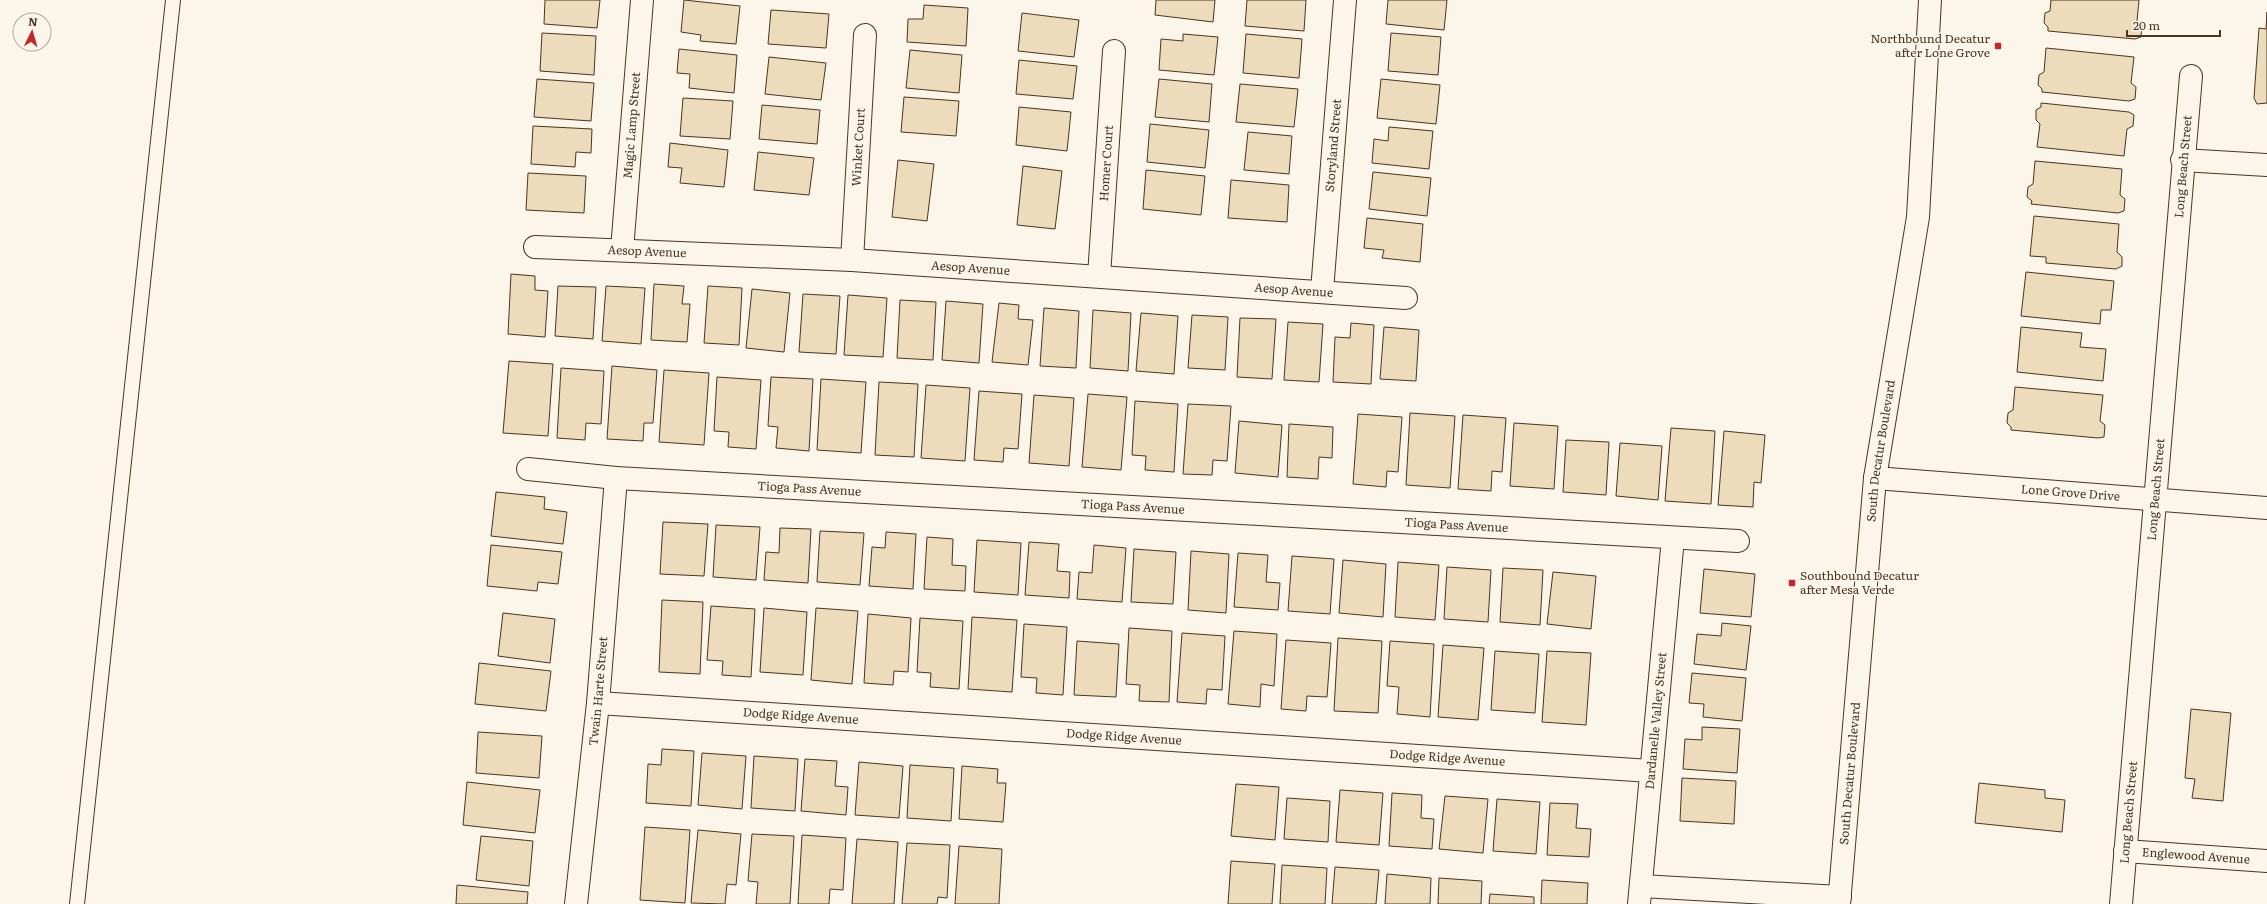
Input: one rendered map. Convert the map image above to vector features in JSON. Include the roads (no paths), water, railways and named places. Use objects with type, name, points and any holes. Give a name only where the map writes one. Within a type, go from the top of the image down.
[{"type":"street","name":"Magic Lamp Street","points":[[622,250],[642,0]]},
{"type":"street","name":"Storyland Street","points":[[1322,292],[1345,0]]},
{"type":"street","name":"South Decatur Boulevard","points":[[1839,901],[1875,478],[1918,217],[1930,0]]},
{"type":"street","name":"Winket Court","points":[[852,260],[865,35]]},
{"type":"street","name":"Homer Court","points":[[1099,276],[1114,51]]},
{"type":"street","name":"Long Beach Street","points":[[2121,904],[2156,500],[2182,160],[2191,76]]},
{"type":"street","points":[[2182,160],[2267,165]]},
{"type":"street","name":"Aesop Avenue","points":[[536,247],[852,260],[1406,298]]},
{"type":"street","name":"Tioga Pass Avenue","points":[[528,470],[616,478],[1738,541]]},
{"type":"street","name":"Twain Harte Street","points":[[576,904],[598,703],[616,478]]},
{"type":"street","name":"Lone Grove Drive","points":[[1875,478],[2267,508]]},
{"type":"street","name":"Dardanelle Valley Street","points":[[1640,895],[1673,538]]},
{"type":"street","name":"Dodge Ridge Avenue","points":[[598,703],[1651,771]]},
{"type":"street","name":"Englewood Avenue","points":[[2125,851],[2267,861]]},
{"type":"street","points":[[1640,895],[1839,901]]},
{"type":"lane","points":[[77,904],[173,0]]},
{"type":"place","name":"Northbound Decatur after Lone Grove","points":[[1998,46]]},
{"type":"place","name":"Southbound Decatur after Mesa Verde","points":[[1792,583]]}]
